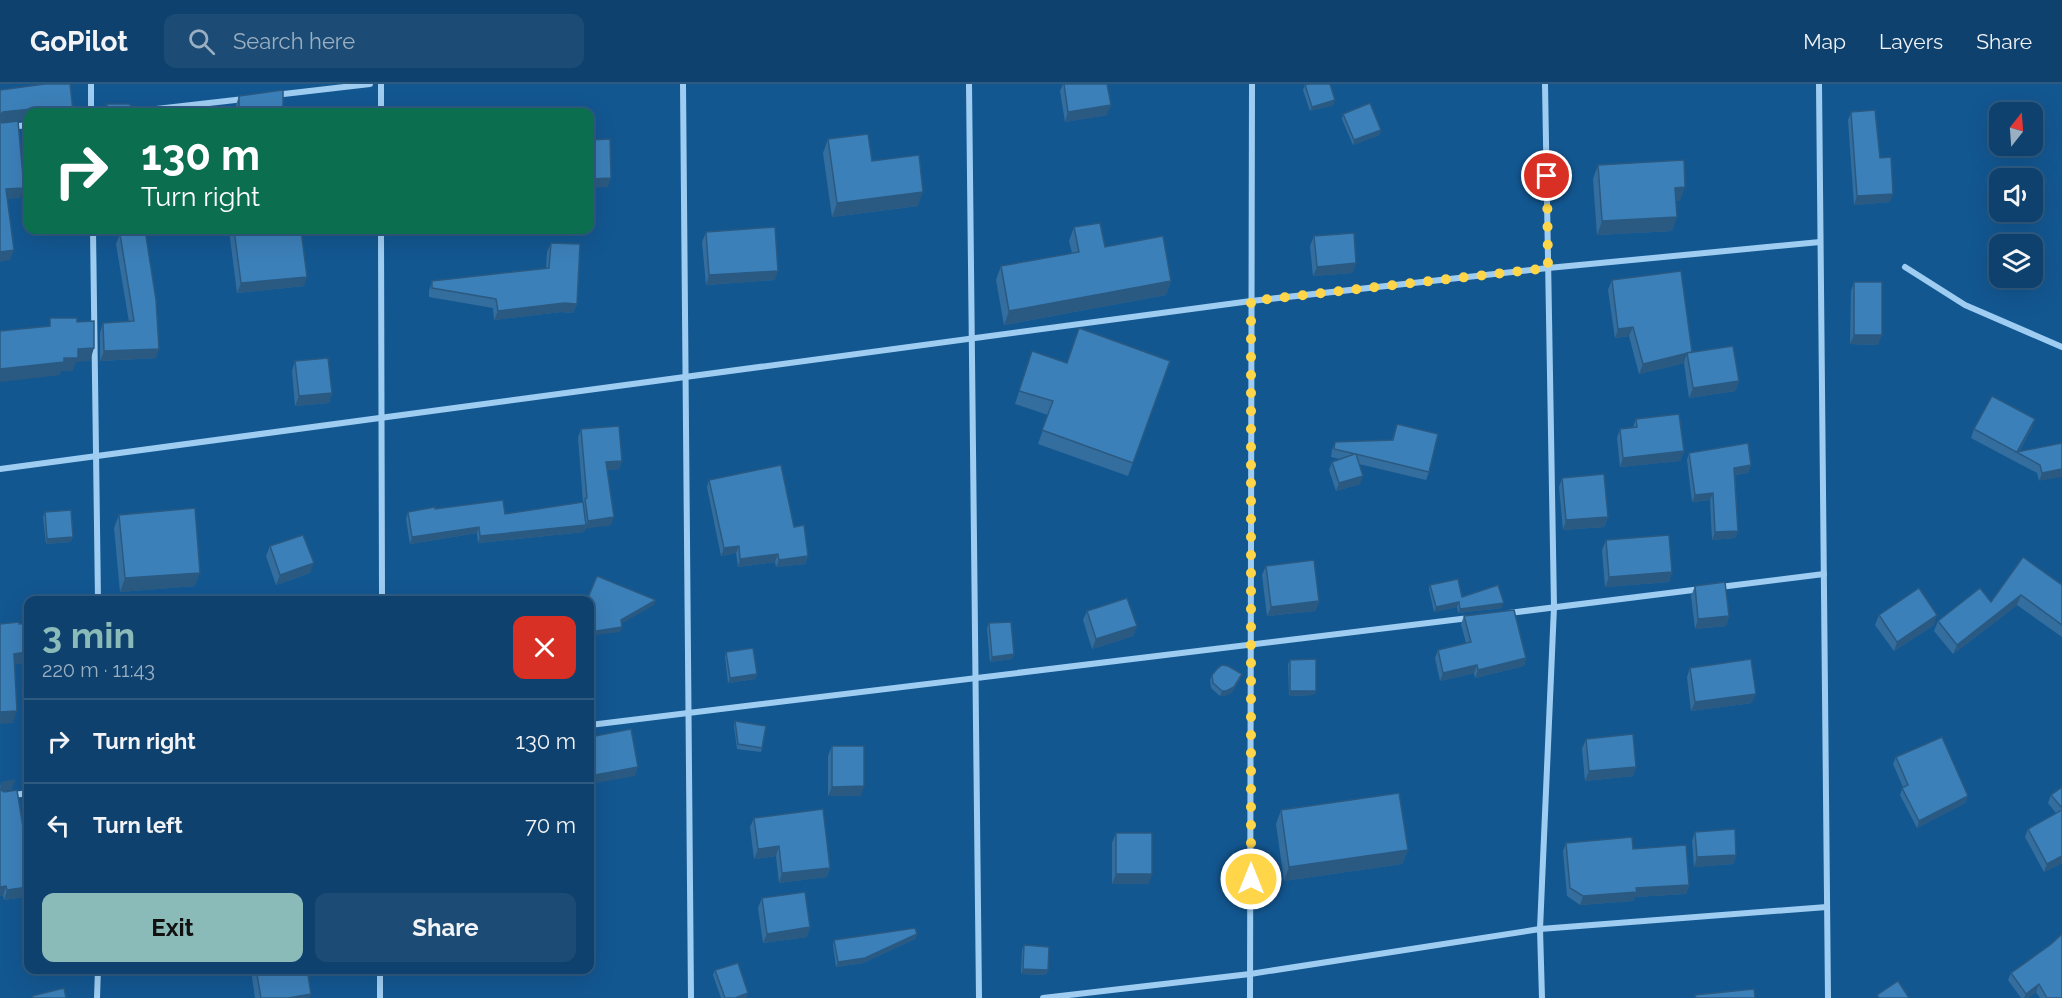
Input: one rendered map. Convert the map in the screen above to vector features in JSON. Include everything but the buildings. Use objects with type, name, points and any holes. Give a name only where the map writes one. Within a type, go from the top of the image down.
[{"type":"street","points":[[91,84],[91,108]]},
{"type":"street","points":[[267,96],[370,84]]},
{"type":"street","points":[[381,84],[381,108]]},
{"type":"street","points":[[683,84],[691,998]]},
{"type":"street","points":[[969,84],[979,998]]},
{"type":"street","points":[[1250,998],[1252,84]]},
{"type":"street","points":[[1542,998],[1540,929],[1554,607],[1545,84]]},
{"type":"street","points":[[1819,84],[1828,998]]},
{"type":"street","points":[[166,108],[256,98]]},
{"type":"street","points":[[0,128],[24,125]]},
{"type":"street","points":[[93,234],[98,596]]},
{"type":"street","points":[[381,234],[382,596]]},
{"type":"street","points":[[0,469],[1251,301],[1548,268],[1820,242]]},
{"type":"street","points":[[1905,267],[1965,305],[2062,347]]},
{"type":"street","points":[[1718,587],[1824,574]]},
{"type":"street","points":[[1496,614],[1706,589]]},
{"type":"street","points":[[594,725],[1472,617]]},
{"type":"street","points":[[0,797],[24,794]]},
{"type":"street","points":[[1043,998],[1250,974],[1540,929],[1827,907]]},
{"type":"street","points":[[97,998],[98,974]]},
{"type":"street","points":[[380,974],[380,998]]},
{"type":"route","points":[[1251,879],[1251,301],[1548,268],[1547,176]]}]
